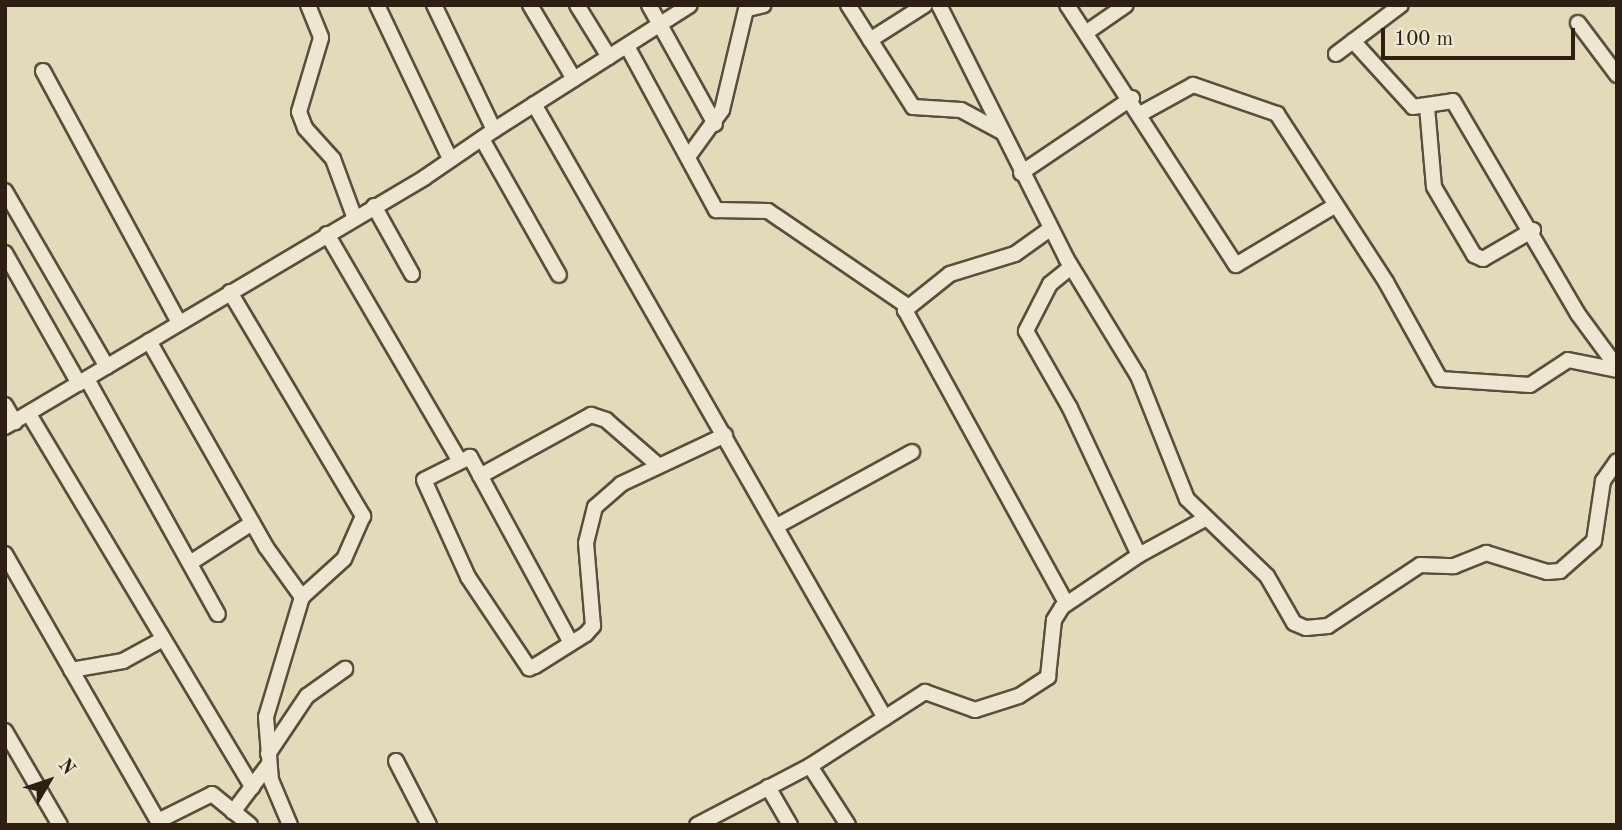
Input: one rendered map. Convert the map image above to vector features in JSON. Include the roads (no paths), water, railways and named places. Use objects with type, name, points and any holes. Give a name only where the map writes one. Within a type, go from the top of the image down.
[{"type":"street","points":[[308,5],[321,38],[299,112],[305,128],[333,159],[354,216]]},
{"type":"street","points":[[377,5],[450,159]]},
{"type":"street","points":[[434,5],[494,130]]},
{"type":"street","points":[[530,5],[574,79]]},
{"type":"street","points":[[577,5],[609,57]]},
{"type":"street","points":[[649,5],[715,124]]},
{"type":"street","points":[[5,405],[10,425],[374,206],[690,5]]},
{"type":"street","points":[[688,158],[715,124],[747,7],[764,5]]},
{"type":"street","points":[[848,5],[913,107],[961,110],[1002,132]]},
{"type":"street","points":[[939,5],[1070,267],[1138,376],[1178,483],[1203,520],[1267,576],[1294,623],[1315,629],[1348,615],[1420,565],[1454,566],[1486,553],[1560,571],[1594,541],[1603,481],[1617,461]]},
{"type":"street","points":[[1067,5],[1142,113],[1236,265],[1334,206]]},
{"type":"street","points":[[1087,32],[1126,5]]},
{"type":"street","points":[[870,40],[923,6]]},
{"type":"street","points":[[1336,54],[1397,7]]},
{"type":"street","points":[[1578,23],[1617,75]]},
{"type":"street","points":[[1142,113],[1193,85],[1271,111],[1286,125],[1334,206],[1386,282],[1440,379],[1530,385],[1568,360],[1617,369],[1612,352],[1569,298],[1533,230],[1453,101],[1447,98],[1427,107],[1409,105],[1353,41]]},
{"type":"street","points":[[627,46],[716,210],[768,211],[906,305]]},
{"type":"street","points":[[43,71],[179,323]]},
{"type":"street","points":[[1021,173],[1132,98]]},
{"type":"street","points":[[534,104],[885,718]]},
{"type":"street","points":[[1427,107],[1434,187],[1477,257],[1533,230]]},
{"type":"street","points":[[481,139],[559,275]]},
{"type":"street","points":[[5,191],[107,367]]},
{"type":"street","points":[[374,206],[412,274]]},
{"type":"street","points":[[1050,229],[1015,254],[950,274],[906,305],[905,314],[975,445],[1066,603]]},
{"type":"street","points":[[327,234],[459,460]]},
{"type":"street","points":[[5,253],[218,614]]},
{"type":"street","points":[[1070,267],[1050,284],[1026,331],[1070,408],[1139,555]]},
{"type":"street","points":[[230,292],[362,511],[362,527],[344,559],[302,597],[268,706],[269,759],[290,825]]},
{"type":"street","points":[[149,341],[252,523],[302,597]]},
{"type":"street","points":[[29,414],[253,787]]},
{"type":"street","points":[[480,476],[591,415],[606,420],[657,465]]},
{"type":"street","points":[[571,643],[470,457],[459,460],[424,482],[468,577],[525,667],[571,643],[595,621],[587,564],[591,514],[610,492],[657,465],[725,435]]},
{"type":"street","points":[[777,526],[912,452]]},
{"type":"street","points":[[696,825],[718,820],[768,787],[810,766],[928,691],[975,710],[1013,699],[1046,680],[1055,620],[1066,603],[1139,555],[1203,520]]},
{"type":"street","points":[[190,563],[252,523]]},
{"type":"street","points":[[5,554],[159,823],[209,794],[250,825]]},
{"type":"street","points":[[72,670],[123,661],[163,639]]},
{"type":"street","points":[[233,813],[253,787],[307,695],[345,669]]},
{"type":"street","points":[[5,731],[60,825]]},
{"type":"street","points":[[396,761],[429,825]]},
{"type":"street","points":[[810,766],[847,824]]},
{"type":"street","points":[[768,787],[790,825]]}]
